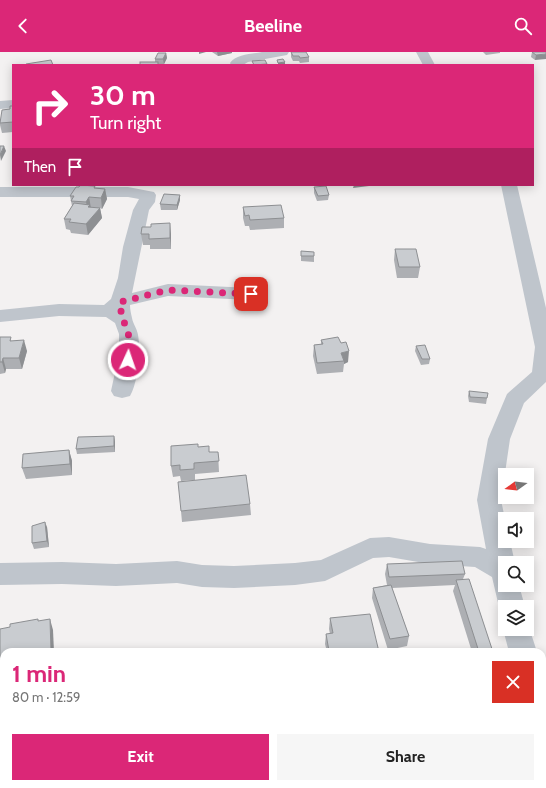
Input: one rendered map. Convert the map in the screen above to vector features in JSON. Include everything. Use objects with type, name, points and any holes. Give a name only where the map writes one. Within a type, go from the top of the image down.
[{"type":"street","points":[[236,64],[245,59],[283,52]]},
{"type":"street","points":[[422,52],[428,64]]},
{"type":"street","points":[[0,105],[12,104]]},
{"type":"street","points":[[498,566],[488,550],[489,500],[499,439],[515,399],[542,374],[545,347],[509,186]]},
{"type":"street","points":[[0,192],[128,192],[148,195],[147,202],[141,210],[132,247],[127,278],[117,311],[124,322],[129,337],[128,360],[122,392]]},
{"type":"street","points":[[0,316],[59,310],[117,311],[168,290],[251,294]]},
{"type":"street","points":[[0,574],[62,573],[116,575],[176,572],[202,576],[234,577],[295,574],[324,570],[370,548],[389,547],[430,554],[488,550]]},
{"type":"street","points":[[519,636],[521,648]]},
{"type":"building","points":[[291,52],[306,52],[309,57],[300,58],[299,56],[293,56]]},
{"type":"building","points":[[532,52],[546,52],[546,54],[536,55]]},
{"type":"building","points":[[158,53],[166,53],[163,59],[155,59]]},
{"type":"building","points":[[283,59],[285,62],[278,63],[277,60]]},
{"type":"building","points":[[51,60],[53,64],[26,64]]},
{"type":"building","points":[[265,60],[267,64],[254,64],[252,61]]},
{"type":"building","points":[[140,62],[158,62],[158,64],[140,64]]},
{"type":"building","points":[[10,106],[12,106],[12,122],[0,123],[2,110],[10,109]]},
{"type":"building","points":[[0,146],[4,146],[0,155]]},
{"type":"building","points":[[95,186],[94,188],[105,189],[101,198],[89,197],[86,202],[71,201],[74,196],[70,196],[76,187]]},
{"type":"building","points":[[326,186],[329,195],[318,196],[314,187]]},
{"type":"building","points":[[164,194],[180,195],[177,205],[160,204]]},
{"type":"building","points":[[74,203],[90,205],[88,207],[100,208],[86,224],[69,222],[71,219],[64,219]]},
{"type":"building","points":[[281,205],[284,218],[250,220],[249,215],[245,216],[243,207]]},
{"type":"building","points":[[170,223],[170,238],[149,239],[149,234],[141,234],[142,227],[151,227],[151,224]]},
{"type":"building","points":[[395,249],[416,249],[420,267],[399,267]]},
{"type":"building","points":[[301,251],[314,252],[314,256],[301,256]]},
{"type":"building","points":[[0,337],[11,337],[10,341],[24,340],[19,358],[3,358],[2,362],[0,362]]},
{"type":"building","points":[[338,337],[341,343],[346,342],[349,351],[341,353],[344,361],[317,363],[314,345],[323,344],[321,340]]},
{"type":"building","points":[[425,345],[430,359],[422,359],[416,346]]},
{"type":"building","points":[[469,391],[488,393],[487,398],[470,397]]},
{"type":"building","points":[[114,436],[114,446],[76,449],[78,437]]},
{"type":"building","points":[[198,444],[198,447],[209,446],[209,452],[218,452],[219,461],[194,463],[194,469],[180,470],[180,465],[171,466],[171,446]]},
{"type":"building","points":[[69,450],[70,464],[22,468],[23,454]]},
{"type":"building","points":[[246,475],[250,504],[181,511],[178,482]]},
{"type":"building","points":[[45,522],[47,541],[32,543],[32,526]]},
{"type":"building","points":[[462,561],[465,574],[389,577],[387,564]]},
{"type":"building","points":[[469,579],[492,648],[478,648],[456,580]]},
{"type":"building","points":[[391,585],[409,636],[390,639],[373,588]]},
{"type":"building","points":[[370,614],[378,648],[328,648],[326,634],[333,633],[330,618]]},
{"type":"building","points":[[38,619],[38,621],[50,619],[51,648],[0,648],[0,629],[10,627],[10,624]]},
{"type":"route","points":[[128,360],[129,337],[122,320],[120,302],[155,292],[168,290],[251,294]]}]
